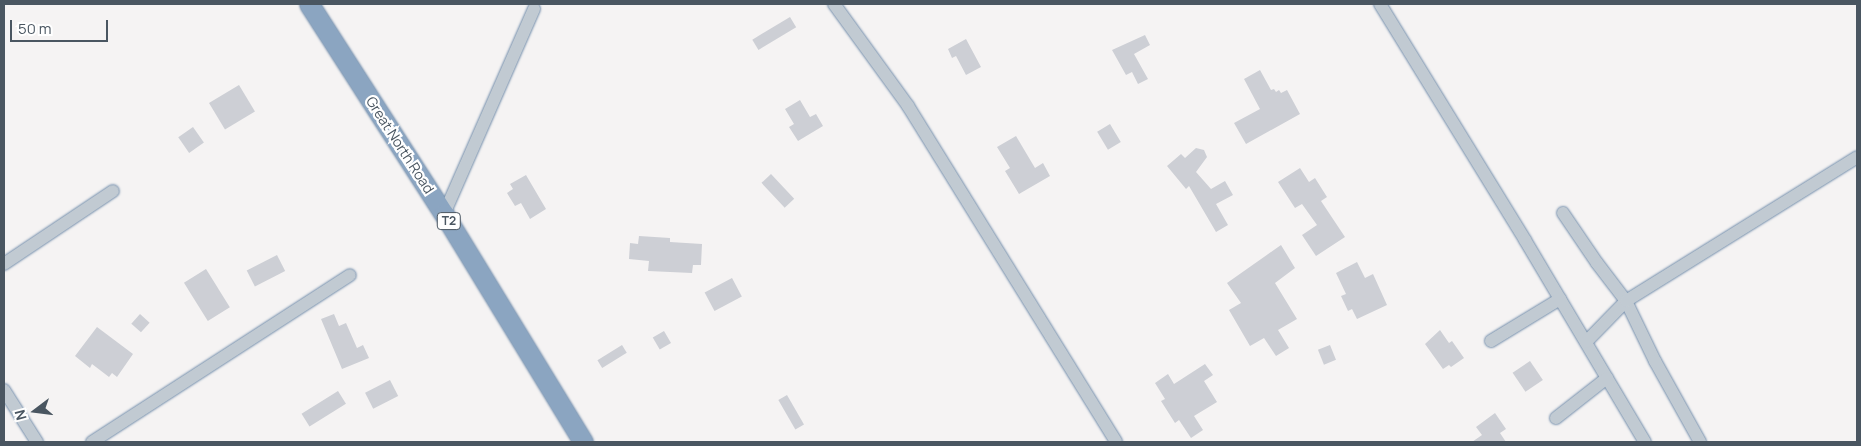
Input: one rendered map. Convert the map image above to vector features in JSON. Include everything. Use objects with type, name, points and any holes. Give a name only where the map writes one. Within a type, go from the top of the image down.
[{"type":"highway","name":"Great North Road","points":[[309,4],[444,214],[583,442]]},
{"type":"street","points":[[834,4],[908,106],[1116,442]]},
{"type":"street","points":[[1380,4],[1645,442]]},
{"type":"street","points":[[444,214],[534,9]]},
{"type":"street","points":[[1586,342],[1626,300],[1857,157]]},
{"type":"street","points":[[4,264],[113,191]]},
{"type":"street","points":[[1563,213],[1597,263],[1626,300],[1655,361],[1700,442]]},
{"type":"street","points":[[92,442],[350,275]]},
{"type":"street","points":[[1491,342],[1560,299]]},
{"type":"street","points":[[1556,418],[1607,378]]},
{"type":"street","points":[[4,390],[37,442]]},
{"type":"building","points":[[790,17],[796,27],[758,50],[752,40]]},
{"type":"building","points":[[1145,35],[1150,45],[1134,54],[1148,79],[1138,84],[1132,72],[1126,75],[1112,50]]},
{"type":"building","points":[[966,39],[981,67],[966,75],[956,56],[952,58],[948,49]]},
{"type":"building","points":[[1260,70],[1271,90],[1274,89],[1276,92],[1279,90],[1281,93],[1287,90],[1300,114],[1246,144],[1234,123],[1260,109],[1244,79]]},
{"type":"building","points":[[239,85],[255,112],[225,130],[209,103]]},
{"type":"building","points":[[800,100],[810,117],[816,114],[823,126],[798,141],[789,127],[794,124],[785,109]]},
{"type":"building","points":[[1110,124],[1121,142],[1108,150],[1097,132]]},
{"type":"building","points":[[193,127],[204,143],[189,153],[178,137]]},
{"type":"building","points":[[1016,136],[1035,168],[1043,163],[1050,176],[1019,194],[1005,171],[1010,168],[997,147]]},
{"type":"building","points":[[1196,148],[1204,150],[1207,157],[1196,172],[1211,189],[1225,181],[1233,195],[1216,204],[1228,225],[1216,232],[1189,186],[1186,189],[1167,166],[1181,154],[1185,158]]},
{"type":"building","points":[[1300,168],[1309,182],[1315,178],[1327,197],[1321,201],[1345,237],[1316,256],[1302,235],[1317,225],[1302,204],[1295,208],[1278,182]]},
{"type":"building","points":[[771,174],[794,199],[785,208],[761,183]]},
{"type":"building","points":[[526,175],[546,209],[530,219],[521,203],[515,206],[507,193],[513,189],[510,184]]},
{"type":"building","points":[[639,236],[670,238],[670,242],[702,244],[701,265],[693,265],[692,273],[648,271],[649,261],[629,259],[630,243],[638,244]]},
{"type":"building","points":[[1281,245],[1295,268],[1275,283],[1297,319],[1278,330],[1289,348],[1276,356],[1264,338],[1250,346],[1229,310],[1241,303],[1227,283]]},
{"type":"building","points":[[277,255],[285,271],[255,286],[247,270]]},
{"type":"building","points":[[1357,262],[1365,278],[1373,274],[1387,305],[1357,319],[1352,309],[1348,311],[1341,296],[1346,294],[1336,273]]},
{"type":"building","points":[[206,269],[230,307],[208,321],[184,283]]},
{"type":"building","points":[[732,278],[742,297],[714,311],[705,293]]},
{"type":"building","points":[[140,314],[150,323],[141,332],[131,324]]},
{"type":"building","points":[[334,314],[339,326],[346,323],[357,348],[363,345],[369,358],[342,369],[321,319]]},
{"type":"building","points":[[97,327],[133,354],[117,377],[112,373],[109,377],[92,364],[90,368],[75,356]]},
{"type":"building","points":[[1440,330],[1449,343],[1452,341],[1464,358],[1451,367],[1449,365],[1443,369],[1425,344]]},
{"type":"building","points":[[664,331],[671,343],[660,350],[653,338]]},
{"type":"building","points":[[622,345],[627,353],[602,368],[597,360]]},
{"type":"building","points":[[1330,345],[1336,360],[1324,365],[1318,350]]},
{"type":"building","points":[[1530,361],[1543,380],[1525,392],[1513,373]]},
{"type":"building","points":[[1205,364],[1213,375],[1204,381],[1217,402],[1194,416],[1203,430],[1191,438],[1179,420],[1175,423],[1161,401],[1165,399],[1155,383],[1168,374],[1174,384]]},
{"type":"building","points":[[390,380],[398,396],[373,409],[365,393]]},
{"type":"building","points":[[338,391],[346,404],[309,427],[302,414]]},
{"type":"building","points":[[787,395],[804,424],[795,429],[778,400]]},
{"type":"building","points":[[1495,413],[1506,429],[1500,433],[1506,442],[1472,442],[1482,435],[1476,427]]}]
